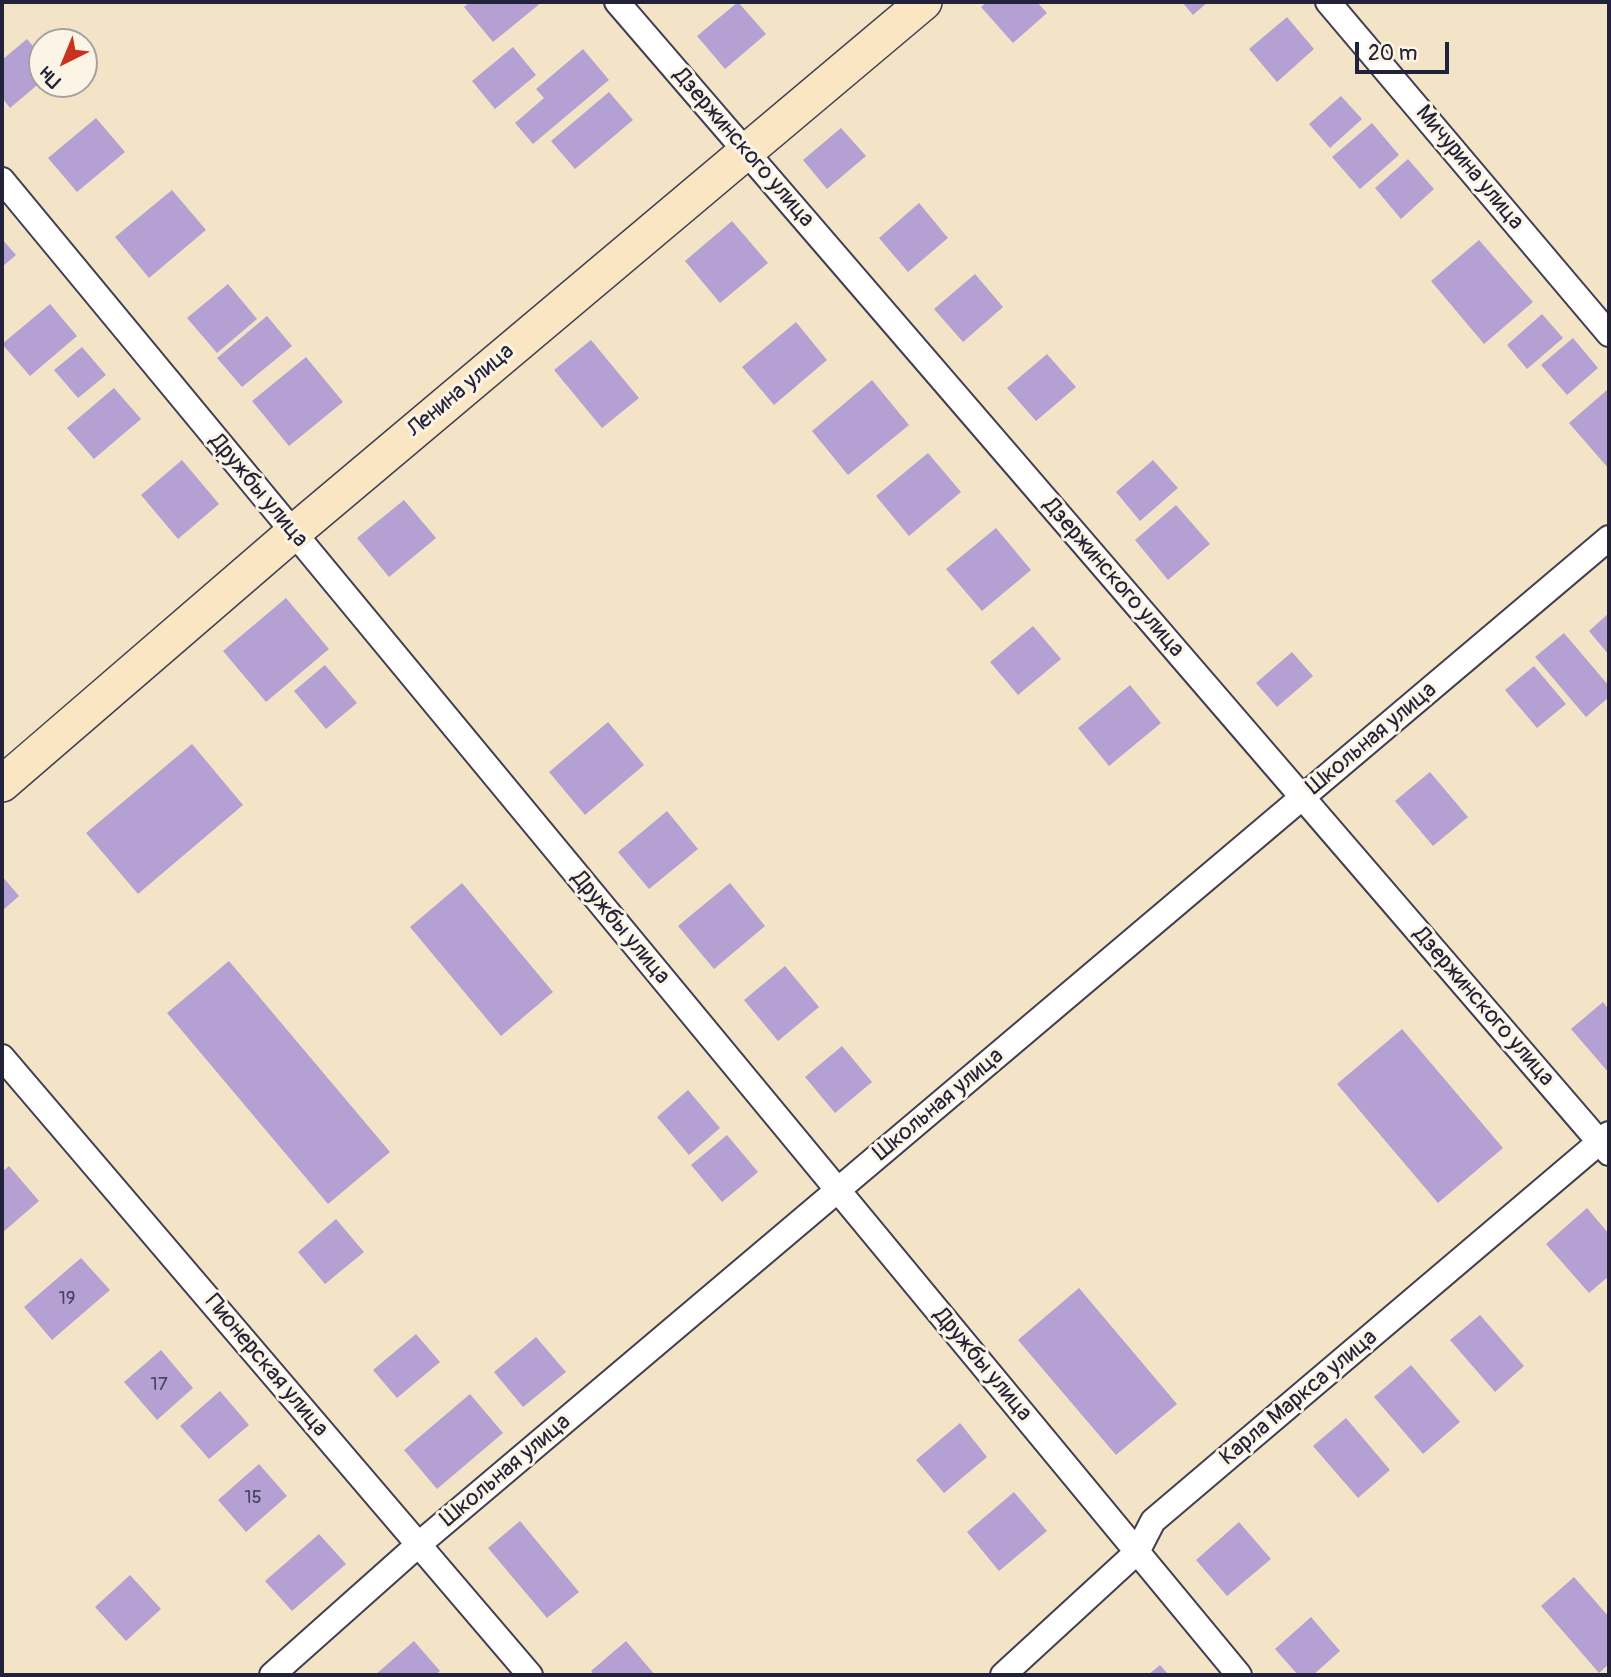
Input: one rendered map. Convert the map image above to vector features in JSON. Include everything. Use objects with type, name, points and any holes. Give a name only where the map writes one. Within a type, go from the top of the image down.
[{"type":"street","name":"Дзержинского улица","points":[[617,2],[1303,797],[1606,1143]]},
{"type":"street","name":"Ленина улица","points":[[2,784],[293,533],[924,2]]},
{"type":"street","name":"Мичурина улица","points":[[1328,2],[1609,334]]},
{"type":"street","name":"Дружбы улица","points":[[2,180],[1239,1675]]},
{"type":"street","name":"Школьная улица","points":[[272,1675],[418,1545],[1609,538]]},
{"type":"street","name":"Пионерская улица","points":[[2,1056],[530,1675]]},
{"type":"street","name":"Карла Маркса улица","points":[[1003,1675],[1137,1552],[1153,1521],[1606,1143]]},
{"type":"building","points":[[470,2],[542,2],[493,42],[464,7]]},
{"type":"building","points":[[738,2],[766,34],[725,69],[697,36]]},
{"type":"building","points":[[987,2],[1037,2],[1047,13],[1013,43],[981,7]]},
{"type":"building","points":[[1182,2],[1208,2],[1193,15]]},
{"type":"building","points":[[1287,17],[1314,49],[1277,82],[1249,49]]},
{"type":"building","points":[[28,40],[28,93],[10,108],[2,98],[2,60]]},
{"type":"building","points":[[513,47],[536,75],[495,109],[472,81]]},
{"type":"building","points":[[583,49],[609,80],[533,144],[515,123],[544,98],[536,89]]},
{"type":"building","points":[[609,92],[633,120],[575,169],[551,141]]},
{"type":"building","points":[[1341,96],[1362,119],[1330,148],[1309,124]]},
{"type":"building","points":[[96,118],[125,152],[77,192],[48,158]]},
{"type":"building","points":[[1372,123],[1399,155],[1360,189],[1332,157]]},
{"type":"building","points":[[841,128],[866,156],[827,189],[803,160]]},
{"type":"building","points":[[1408,159],[1434,189],[1401,219],[1375,188]]},
{"type":"building","points":[[172,190],[206,230],[149,278],[115,237]]},
{"type":"building","points":[[919,203],[948,238],[908,272],[879,238]]},
{"type":"building","points":[[732,221],[768,263],[720,303],[685,261]]},
{"type":"building","points":[[2,239],[16,255],[2,267]]},
{"type":"building","points":[[1479,240],[1533,302],[1484,344],[1431,281]]},
{"type":"building","points":[[975,274],[1003,307],[963,342],[934,309]]},
{"type":"building","points":[[228,284],[257,319],[217,353],[187,318]]},
{"type":"building","points":[[50,304],[77,336],[30,376],[2,344]]},
{"type":"building","points":[[1542,314],[1563,338],[1527,369],[1507,345]]},
{"type":"building","points":[[267,316],[292,346],[242,387],[217,358]]},
{"type":"building","points":[[796,322],[827,360],[774,405],[742,367]]},
{"type":"building","points":[[1573,338],[1598,368],[1567,395],[1541,365]]},
{"type":"building","points":[[591,340],[639,398],[602,428],[554,370]]},
{"type":"building","points":[[82,347],[106,375],[78,398],[54,370]]},
{"type":"building","points":[[1047,354],[1076,387],[1036,421],[1007,388]]},
{"type":"building","points":[[306,357],[343,402],[289,446],[252,401]]},
{"type":"building","points":[[872,380],[909,425],[848,475],[812,431]]},
{"type":"building","points":[[114,388],[141,419],[94,459],[67,428]]},
{"type":"building","points":[[1607,390],[1609,393],[1609,469],[1569,423]]},
{"type":"building","points":[[928,453],[961,492],[909,536],[876,496]]},
{"type":"building","points":[[182,460],[219,504],[178,539],[141,495]]},
{"type":"building","points":[[1153,460],[1178,488],[1140,521],[1116,492]]},
{"type":"building","points":[[404,500],[436,538],[389,577],[357,538]]},
{"type":"building","points":[[1176,505],[1210,544],[1168,580],[1135,540]]},
{"type":"building","points":[[996,528],[1031,570],[982,611],[946,569]]},
{"type":"building","points":[[286,598],[329,649],[266,702],[223,651]]},
{"type":"building","points":[[1609,613],[1609,655],[1589,631]]},
{"type":"building","points":[[1033,626],[1061,659],[1018,695],[990,662]]},
{"type":"building","points":[[1564,633],[1609,686],[1609,697],[1586,717],[1535,657]]},
{"type":"building","points":[[1292,652],[1313,676],[1277,707],[1256,683]]},
{"type":"building","points":[[325,665],[357,703],[326,729],[294,691]]},
{"type":"building","points":[[1534,666],[1566,704],[1537,728],[1505,690]]},
{"type":"building","points":[[1130,685],[1161,723],[1109,766],[1078,728]]},
{"type":"building","points":[[608,722],[644,765],[585,815],[549,772]]},
{"type":"building","points":[[192,744],[243,805],[138,894],[86,833]]},
{"type":"building","points":[[1430,772],[1468,817],[1433,846],[1395,801]]},
{"type":"building","points":[[667,811],[698,849],[649,889],[618,852]]},
{"type":"building","points":[[2,876],[19,896],[2,911]]},
{"type":"building","points":[[462,883],[553,992],[501,1036],[410,927]]},
{"type":"building","points":[[730,883],[765,926],[714,969],[678,926]]},
{"type":"building","points":[[229,961],[390,1152],[328,1204],[167,1013]]},
{"type":"building","points":[[785,966],[819,1007],[778,1041],[744,1000]]},
{"type":"building","points":[[1603,1002],[1609,1010],[1609,1073],[1571,1029]]},
{"type":"building","points":[[1402,1029],[1503,1148],[1438,1203],[1337,1084]]},
{"type":"building","points":[[842,1046],[872,1082],[835,1113],[805,1077]]},
{"type":"building","points":[[688,1090],[720,1128],[689,1155],[657,1117]]},
{"type":"building","points":[[727,1135],[758,1172],[722,1202],[691,1165]]},
{"type":"building","points":[[9,1166],[39,1201],[2,1233],[2,1172]]},
{"type":"building","points":[[1587,1208],[1609,1234],[1609,1276],[1589,1293],[1546,1244]]},
{"type":"building","points":[[336,1219],[364,1252],[325,1284],[298,1252]]},
{"type":"building","points":[[81,1258],[110,1290],[52,1340],[24,1307]]},
{"type":"building","points":[[1079,1288],[1177,1404],[1116,1455],[1018,1340]]},
{"type":"building","points":[[1480,1315],[1524,1366],[1495,1392],[1450,1340]]},
{"type":"building","points":[[416,1334],[440,1362],[397,1398],[373,1370]]},
{"type":"building","points":[[536,1337],[566,1372],[523,1407],[494,1372]]},
{"type":"building","points":[[161,1350],[193,1388],[157,1420],[124,1382]]},
{"type":"building","points":[[1411,1365],[1460,1422],[1423,1454],[1374,1397]]},
{"type":"building","points":[[220,1391],[249,1425],[209,1459],[180,1426]]},
{"type":"building","points":[[470,1394],[503,1433],[437,1489],[404,1450]]},
{"type":"building","points":[[1346,1418],[1390,1470],[1358,1498],[1313,1446]]},
{"type":"building","points":[[960,1423],[987,1457],[944,1493],[916,1460]]},
{"type":"building","points":[[259,1464],[287,1496],[246,1532],[218,1500]]},
{"type":"building","points":[[1014,1492],[1047,1531],[999,1571],[967,1532]]},
{"type":"building","points":[[520,1521],[579,1592],[547,1618],[488,1548]]},
{"type":"building","points":[[1239,1522],[1271,1559],[1227,1596],[1196,1560]]},
{"type":"building","points":[[319,1534],[346,1564],[292,1611],[265,1581]]},
{"type":"building","points":[[130,1575],[161,1609],[126,1641],[95,1607]]},
{"type":"building","points":[[1574,1577],[1609,1617],[1609,1664],[1599,1673],[1541,1606]]},
{"type":"building","points":[[1311,1617],[1340,1651],[1313,1675],[1298,1675],[1275,1649]]},
{"type":"building","points":[[414,1641],[440,1671],[435,1675],[375,1675]]},
{"type":"building","points":[[626,1641],[655,1675],[594,1675],[591,1671]]},
{"type":"building","points":[[1160,1665],[1169,1675],[1148,1675]]}]
